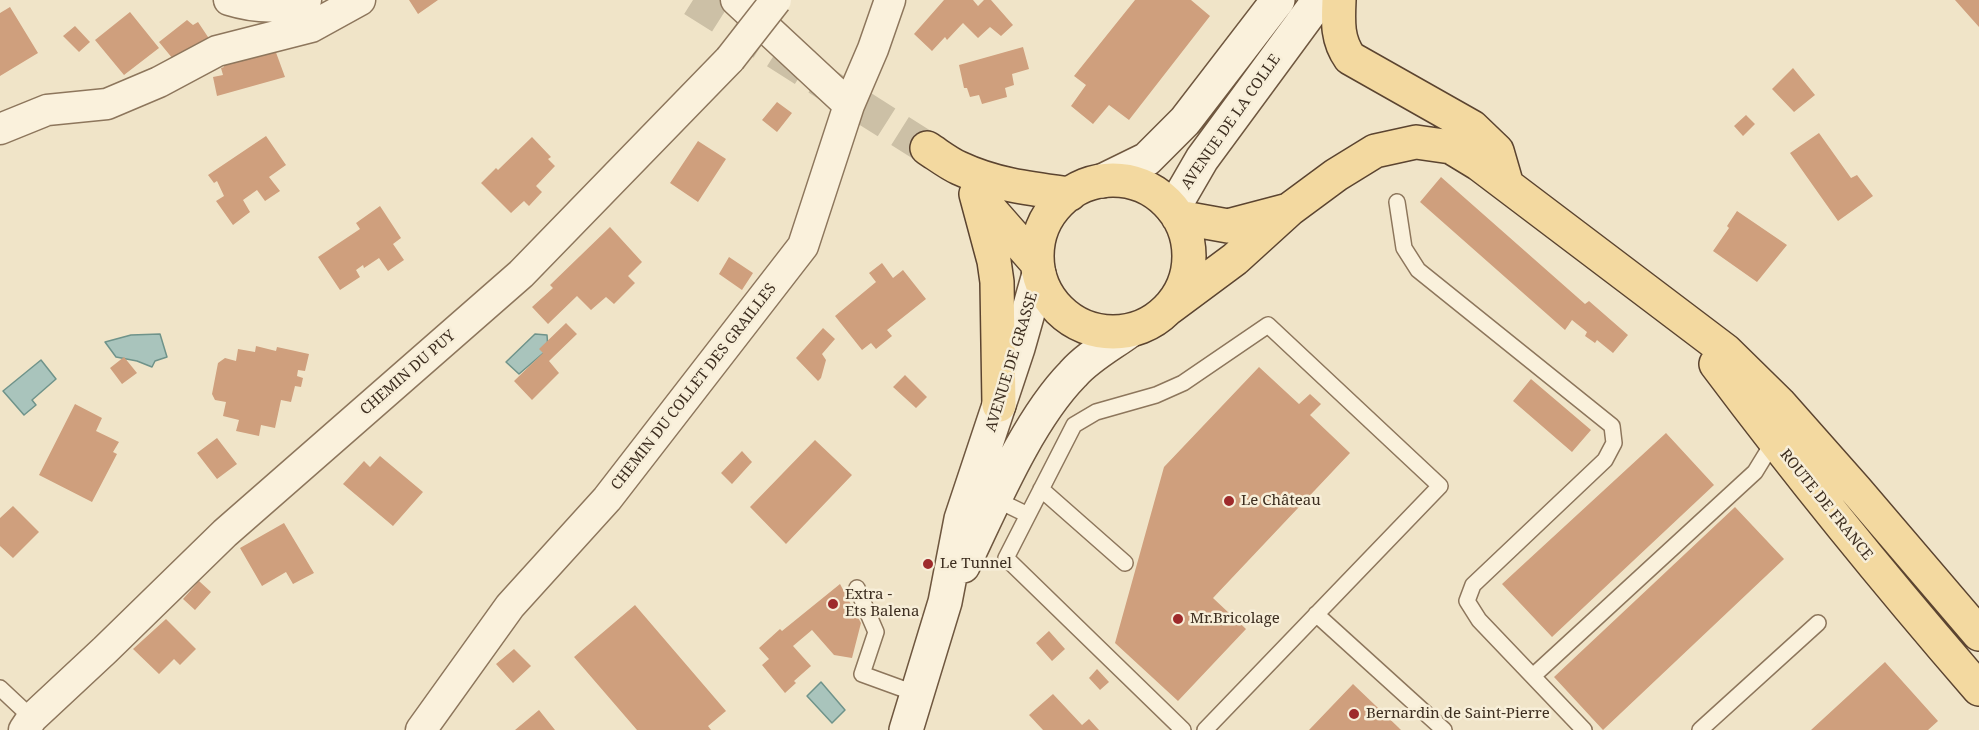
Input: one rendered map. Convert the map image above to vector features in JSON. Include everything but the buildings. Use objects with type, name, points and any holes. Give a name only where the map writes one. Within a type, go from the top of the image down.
[{"type":"main road","points":[[1038,269],[1038,243],[1044,224],[1055,207],[1070,194],[1085,186],[1102,181],[1147,159],[1185,121],[1278,0]]},
{"type":"main road","name":"AVENUE DE LA COLLE","points":[[1176,213],[1202,159],[1319,0]]},
{"type":"main road","points":[[1339,0],[1340,37],[1343,48],[1350,58],[1472,127],[1497,152],[1508,186]]},
{"type":"main road","name":"ROUTE DE FRANCE","points":[[1169,308],[1235,260],[1290,209],[1336,175],[1375,151],[1416,142],[1451,147],[1479,164],[1726,351],[1779,403],[1978,632]]},
{"type":"main road","points":[[927,148],[967,181],[1038,269],[1048,296],[1062,314],[1082,326],[1104,332],[1128,332],[1150,323],[1169,308],[1182,287],[1189,264],[1187,239],[1176,213],[1159,195],[1141,186],[1122,181],[1102,181]]},
{"type":"main road","points":[[967,181],[992,181],[1016,188],[1070,194]]},
{"type":"main road","points":[[967,181],[994,261],[997,282],[999,405]]},
{"type":"main road","name":"ROUTE DE FRANCE","points":[[1176,213],[1228,226],[1290,209]]},
{"type":"main road","name":"AVENUE DE GRASSE","points":[[906,730],[945,602],[961,519],[1018,348],[1038,269]]},
{"type":"main road","name":"ROUTE DE FRANCE","points":[[1679,315],[1774,441],[1979,689]]},
{"type":"main road","name":"AVENUE DE GRASSE","points":[[945,602],[1024,444],[1047,407],[1073,373],[1128,332]]},
{"type":"street","points":[[229,0],[265,8],[283,7],[306,0]]},
{"type":"street","points":[[0,129],[47,110],[107,104],[159,82],[217,51],[311,27],[360,0]]},
{"type":"street","points":[[736,0],[849,105]]},
{"type":"street","name":"CHEMIN DU PUY","points":[[28,724],[225,533],[521,274],[730,59],[776,0]]},
{"type":"street","name":"CHEMIN DU COLLET DES GRAILLES","points":[[421,730],[510,606],[607,499],[803,246],[849,105],[873,49],[890,0]]},
{"type":"street","points":[[1283,0],[1287,5],[1291,37]]},
{"type":"street","points":[[1952,658],[1978,632]]},
{"type":"lane","points":[[1397,202],[1404,248],[1418,270],[1612,426],[1614,443],[1605,460],[1473,585],[1467,602],[1479,620],[1584,730]]},
{"type":"lane","points":[[1183,730],[1006,558],[1074,425],[1096,412],[1156,395],[1183,383],[1268,325],[1440,486],[1205,730]]},
{"type":"lane","points":[[1533,676],[1755,472],[1774,441]]},
{"type":"lane","name":"AVENUE DE GRASSE","points":[[984,449],[991,461],[983,486],[995,501]]},
{"type":"lane","points":[[1041,489],[1125,563]]},
{"type":"lane","points":[[995,501],[1028,515]]},
{"type":"lane","points":[[857,588],[876,632],[862,674],[917,694]]},
{"type":"lane","points":[[1316,614],[1444,730]]},
{"type":"lane","points":[[1700,730],[1818,623]]},
{"type":"lane","points":[[0,688],[28,724]]},
{"type":"water","points":[[160,334],[167,357],[155,361],[152,367],[116,357],[105,342],[131,335]]},
{"type":"water","points":[[535,334],[547,335],[548,349],[519,374],[506,362]]},
{"type":"water","points":[[41,360],[56,379],[32,400],[36,405],[24,415],[3,391]]},
{"type":"water","points":[[821,682],[845,710],[832,723],[807,696]]},
{"type":"tunnel","points":[[693,0],[927,148]]},
{"type":"place","name":"Le Château","points":[[1229,501]]},
{"type":"place","name":"Le Tunnel","points":[[928,564]]},
{"type":"place","name":"Extra - Ets Balena","points":[[833,604]]},
{"type":"place","name":"Mr.Bricolage","points":[[1178,619]]},
{"type":"place","name":"Bernardin de Saint-Pierre","points":[[1354,714]]}]
